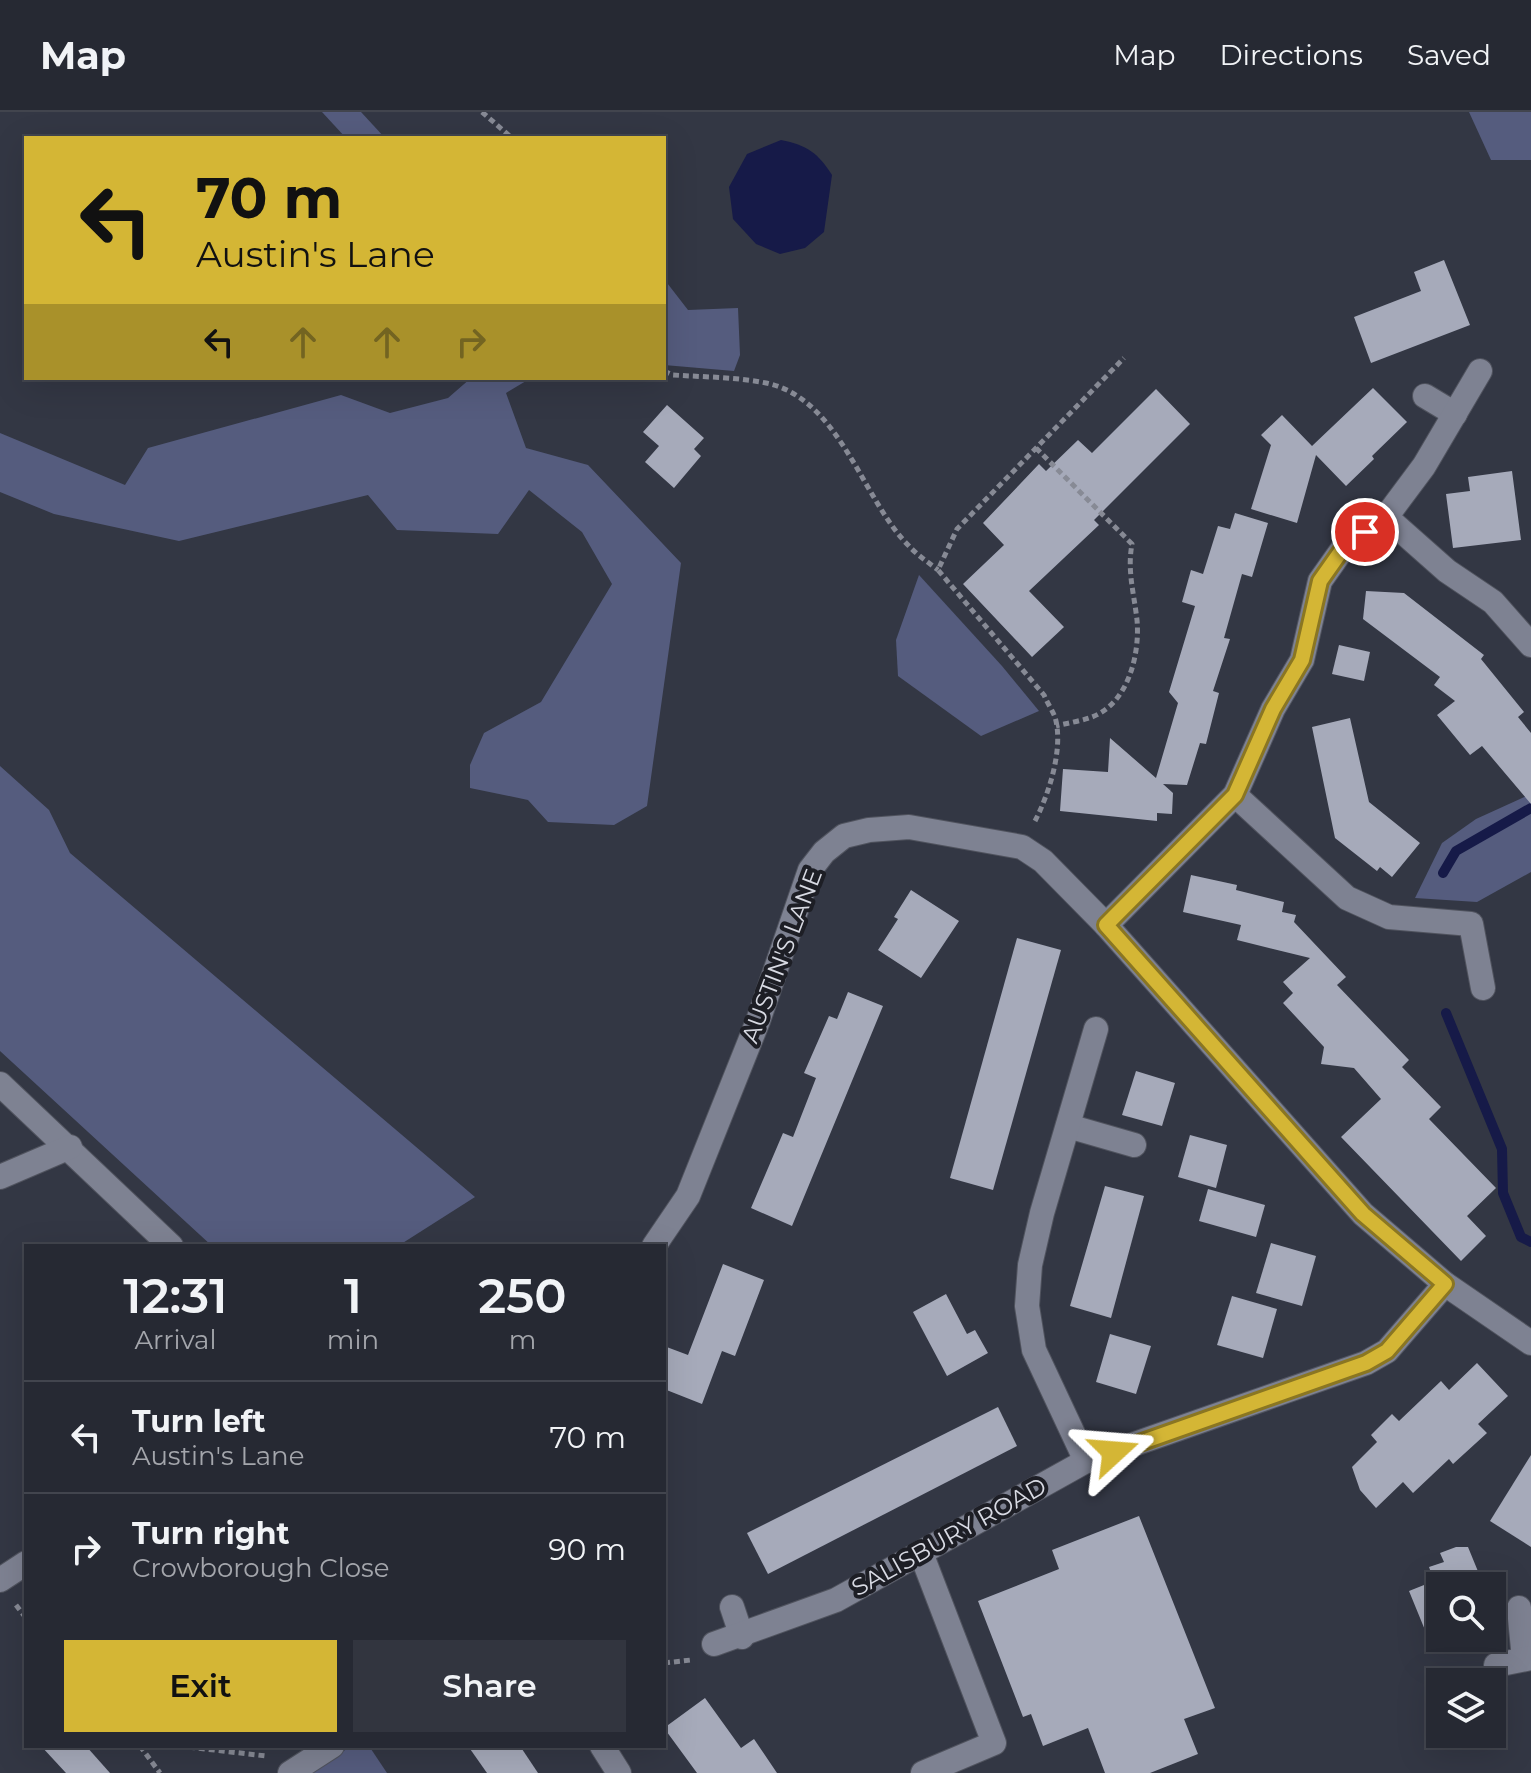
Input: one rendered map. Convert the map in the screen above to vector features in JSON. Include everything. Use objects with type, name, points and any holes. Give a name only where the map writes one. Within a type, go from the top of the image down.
[{"type":"street","points":[[1106,925],[1235,795],[1273,709],[1302,660],[1320,581],[1344,547],[1386,517],[1424,466],[1480,371]]},
{"type":"street","points":[[1425,396],[1455,414]]},
{"type":"street","points":[[1386,517],[1447,571],[1493,602],[1531,645]]},
{"type":"street","points":[[1235,795],[1347,898],[1389,917],[1471,924],[1483,988]]},
{"type":"street","name":"AUSTIN'S LANE","points":[[655,1244],[688,1196],[758,1021],[810,870],[824,852],[844,836],[869,830],[909,827],[1022,847],[1043,861],[1106,925],[1363,1214],[1445,1284],[1531,1343]]},
{"type":"street","points":[[1086,1461],[1034,1350],[1027,1306],[1030,1265],[1096,1029]]},
{"type":"street","points":[[0,1084],[169,1244]]},
{"type":"street","points":[[1068,1126],[1134,1145]]},
{"type":"street","points":[[0,1177],[70,1147]]},
{"type":"street","name":"SALISBURY ROAD","points":[[714,1644],[742,1637],[836,1600],[1086,1461],[1366,1363],[1387,1351],[1445,1284]]},
{"type":"street","points":[[921,1553],[994,1743],[923,1773]]},
{"type":"street","points":[[0,1580],[24,1564]]},
{"type":"street","points":[[732,1607],[742,1637]]},
{"type":"street","points":[[1496,1665],[1528,1659],[1519,1608]]},
{"type":"street","points":[[300,1767],[329,1748]]},
{"type":"street","points":[[603,1748],[619,1773]]},
{"type":"path","points":[[482,112],[510,136]]},
{"type":"path","points":[[938,570],[957,529],[1124,358]]},
{"type":"path","points":[[666,372],[767,383],[785,390],[808,406],[831,428],[854,460],[908,546],[938,570],[1044,695],[1056,726],[1057,744],[1042,807],[1022,847]]},
{"type":"path","points":[[1036,448],[1132,544],[1129,563],[1138,644],[1130,673],[1120,694],[1095,716],[1056,726]]},
{"type":"path","points":[[141,1748],[160,1773]]},
{"type":"path","points":[[191,1748],[300,1767]]},
{"type":"shaded area","points":[[322,112],[361,112],[383,136],[344,136]]},
{"type":"shaded area","points":[[1469,112],[1531,112],[1531,160],[1491,160]]},
{"type":"shaded area","points":[[781,140],[811,151],[832,175],[824,232],[805,248],[780,254],[756,244],[733,219],[729,187],[747,154]]},
{"type":"shaded area","points":[[666,282],[688,310],[738,308],[740,355],[734,371],[666,365]]},
{"type":"shaded area","points":[[469,380],[528,380],[506,393],[526,448],[588,465],[681,563],[647,806],[614,825],[548,822],[528,800],[470,788],[470,765],[484,733],[541,702],[612,584],[582,532],[529,490],[498,534],[397,530],[368,495],[179,541],[54,514],[0,492],[0,433],[125,485],[148,448],[341,395],[390,413],[448,398]]},
{"type":"shaded area","points":[[919,575],[1039,711],[981,736],[898,676],[896,640]]},
{"type":"shaded area","points":[[0,766],[49,810],[70,853],[475,1197],[401,1244],[210,1244],[0,1051]]},
{"type":"shaded area","points":[[1531,794],[1531,872],[1477,902],[1415,898],[1442,843],[1476,819]]},
{"type":"shaded area","points":[[348,1748],[370,1748],[387,1773],[311,1773]]},
{"type":"building","points":[[1444,260],[1470,325],[1371,363],[1354,317],[1421,291],[1414,272]]},
{"type":"building","points":[[1373,388],[1407,422],[1372,456],[1374,459],[1346,486],[1316,455],[1297,523],[1251,509],[1271,445],[1261,435],[1282,415],[1312,446]]},
{"type":"building","points":[[1156,389],[1190,424],[1094,520],[1099,525],[1029,591],[1064,627],[1032,657],[963,584],[1004,545],[983,523],[1039,464],[1046,471],[1078,440],[1092,453]]},
{"type":"building","points":[[667,405],[704,438],[694,449],[701,456],[674,488],[645,462],[659,446],[643,432]]},
{"type":"building","points":[[1512,471],[1521,540],[1453,548],[1446,494],[1470,491],[1468,477]]},
{"type":"building","points":[[1235,513],[1268,523],[1252,577],[1242,574],[1224,638],[1230,639],[1213,691],[1219,693],[1206,744],[1200,743],[1187,785],[1163,784],[1173,793],[1172,814],[1157,813],[1157,821],[1060,811],[1063,769],[1108,772],[1110,738],[1156,778],[1178,703],[1169,692],[1195,606],[1182,602],[1191,570],[1203,574],[1218,526],[1230,529]]},
{"type":"building","points":[[1366,591],[1404,593],[1484,655],[1481,659],[1524,712],[1518,717],[1531,733],[1531,804],[1482,746],[1470,755],[1437,715],[1455,701],[1434,685],[1440,677],[1363,619]]},
{"type":"building","points":[[1339,645],[1370,652],[1364,681],[1332,674]]},
{"type":"building","points":[[1350,718],[1369,802],[1420,843],[1392,877],[1380,867],[1377,871],[1335,838],[1312,727]]},
{"type":"building","points":[[1191,875],[1237,885],[1236,890],[1284,902],[1282,912],[1296,915],[1294,922],[1346,977],[1337,985],[1409,1060],[1402,1067],[1441,1107],[1429,1119],[1496,1188],[1467,1216],[1486,1236],[1461,1261],[1341,1137],[1381,1099],[1354,1068],[1321,1064],[1324,1047],[1283,1003],[1293,993],[1283,982],[1310,958],[1237,940],[1241,925],[1183,912]]},
{"type":"building","points":[[911,890],[959,921],[921,978],[878,950],[898,919],[894,917]]},
{"type":"building","points":[[1017,938],[1061,950],[993,1190],[950,1178]]},
{"type":"building","points":[[848,992],[883,1006],[792,1226],[751,1208],[783,1133],[793,1137],[816,1078],[804,1073],[829,1016],[837,1019]]},
{"type":"building","points":[[1136,1071],[1175,1083],[1162,1126],[1122,1115]]},
{"type":"building","points":[[1190,1135],[1227,1145],[1216,1188],[1178,1177]]},
{"type":"building","points":[[1105,1186],[1144,1196],[1111,1318],[1070,1306]]},
{"type":"building","points":[[1208,1189],[1265,1205],[1256,1237],[1199,1221]]},
{"type":"building","points":[[1271,1243],[1316,1256],[1302,1306],[1256,1293]]},
{"type":"building","points":[[723,1264],[764,1280],[735,1356],[722,1351],[702,1404],[666,1390],[666,1347],[688,1355]]},
{"type":"building","points":[[946,1294],[967,1334],[975,1330],[988,1353],[947,1376],[913,1312]]},
{"type":"building","points":[[1232,1296],[1277,1309],[1263,1358],[1217,1345]]},
{"type":"building","points":[[1110,1334],[1151,1346],[1136,1394],[1096,1382]]},
{"type":"building","points":[[1477,1363],[1508,1396],[1478,1424],[1487,1433],[1453,1464],[1449,1459],[1413,1493],[1403,1482],[1376,1508],[1360,1490],[1352,1467],[1377,1442],[1371,1435],[1392,1414],[1399,1421],[1441,1381],[1449,1390]]},
{"type":"building","points":[[998,1407],[1017,1446],[768,1574],[747,1533]]},
{"type":"building","points":[[1531,1455],[1531,1547],[1490,1521]]},
{"type":"building","points":[[1139,1516],[1215,1708],[1184,1719],[1198,1754],[1150,1773],[1105,1773],[1088,1728],[1043,1746],[1031,1714],[1023,1717],[978,1601],[1059,1569],[1052,1550]]},
{"type":"building","points":[[1456,1547],[1468,1547],[1478,1572],[1431,1572],[1429,1567],[1444,1562],[1440,1553]]},
{"type":"building","points":[[1426,1584],[1426,1633],[1409,1591]]},
{"type":"building","points":[[705,1698],[741,1748],[754,1739],[777,1773],[697,1773],[666,1727]]},
{"type":"building","points":[[43,1748],[88,1748],[110,1773],[66,1773]]},
{"type":"building","points":[[469,1748],[521,1748],[538,1773],[487,1773]]},
{"type":"waterway","points":[[1443,873],[1456,851],[1531,808]]},
{"type":"waterway","points":[[1446,1013],[1502,1149],[1503,1193],[1521,1237],[1531,1242]]},
{"type":"route","points":[[1114,1452],[1366,1363],[1387,1351],[1445,1284],[1363,1214],[1106,925],[1235,795],[1273,709],[1302,660],[1320,581],[1344,547],[1365,532]]}]
